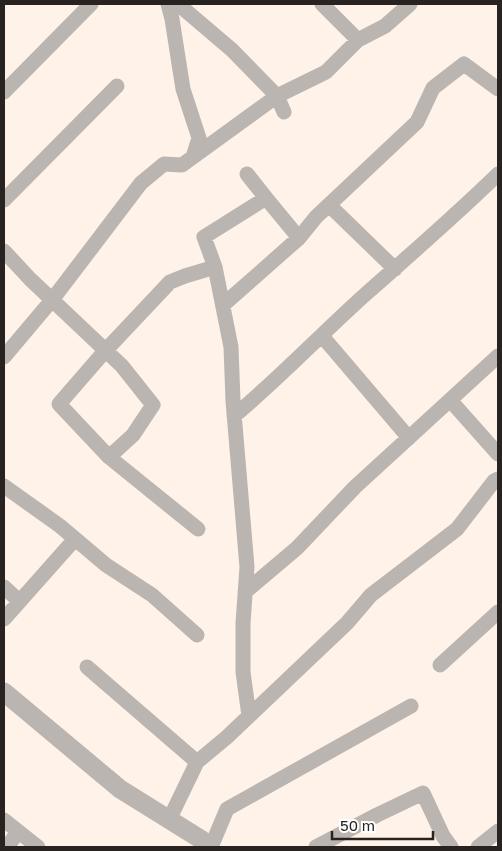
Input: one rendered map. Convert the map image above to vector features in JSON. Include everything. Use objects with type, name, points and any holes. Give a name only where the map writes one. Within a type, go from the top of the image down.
[{"type":"street","points":[[4,92],[91,4]]},
{"type":"street","points":[[168,4],[183,90],[198,138],[193,158]]},
{"type":"street","points":[[178,4],[232,50],[277,96],[284,112]]},
{"type":"street","points":[[322,4],[358,40]]},
{"type":"street","points":[[4,357],[52,300],[140,183],[164,164],[182,165],[277,96],[326,72],[358,40],[385,26],[410,4]]},
{"type":"street","points":[[223,305],[299,238],[329,205],[417,122],[433,88],[464,64],[498,89]]},
{"type":"street","points":[[4,200],[117,86]]},
{"type":"street","points":[[247,174],[299,238]]},
{"type":"street","points":[[234,416],[269,387],[362,297],[498,174]]},
{"type":"street","points":[[249,716],[243,672],[243,623],[247,567],[234,416],[231,347],[216,267],[204,236],[266,198]]},
{"type":"street","points":[[329,205],[395,269]]},
{"type":"street","points":[[4,251],[52,300],[122,366],[153,405],[133,435],[109,457]]},
{"type":"street","points":[[198,529],[109,457],[59,404],[170,282],[216,267]]},
{"type":"street","points":[[322,336],[409,438]]},
{"type":"street","points":[[245,592],[297,548],[355,487],[498,356]]},
{"type":"street","points":[[450,400],[498,454]]},
{"type":"street","points":[[169,820],[197,762],[347,624],[371,595],[457,529],[494,481],[498,479]]},
{"type":"street","points":[[4,486],[75,539],[106,565],[152,595],[197,634]]},
{"type":"street","points":[[4,619],[75,539]]},
{"type":"street","points":[[4,587],[19,602]]},
{"type":"street","points":[[440,665],[498,612]]},
{"type":"street","points":[[87,667],[197,762]]},
{"type":"street","points":[[4,692],[120,789],[202,840],[204,847]]},
{"type":"street","points":[[211,847],[226,809],[411,706]]},
{"type":"street","points":[[316,847],[423,793],[443,836],[451,847]]},
{"type":"street","points":[[4,820],[38,847]]},
{"type":"street","points":[[478,847],[498,831]]},
{"type":"street","points":[[7,847],[18,832]]}]
